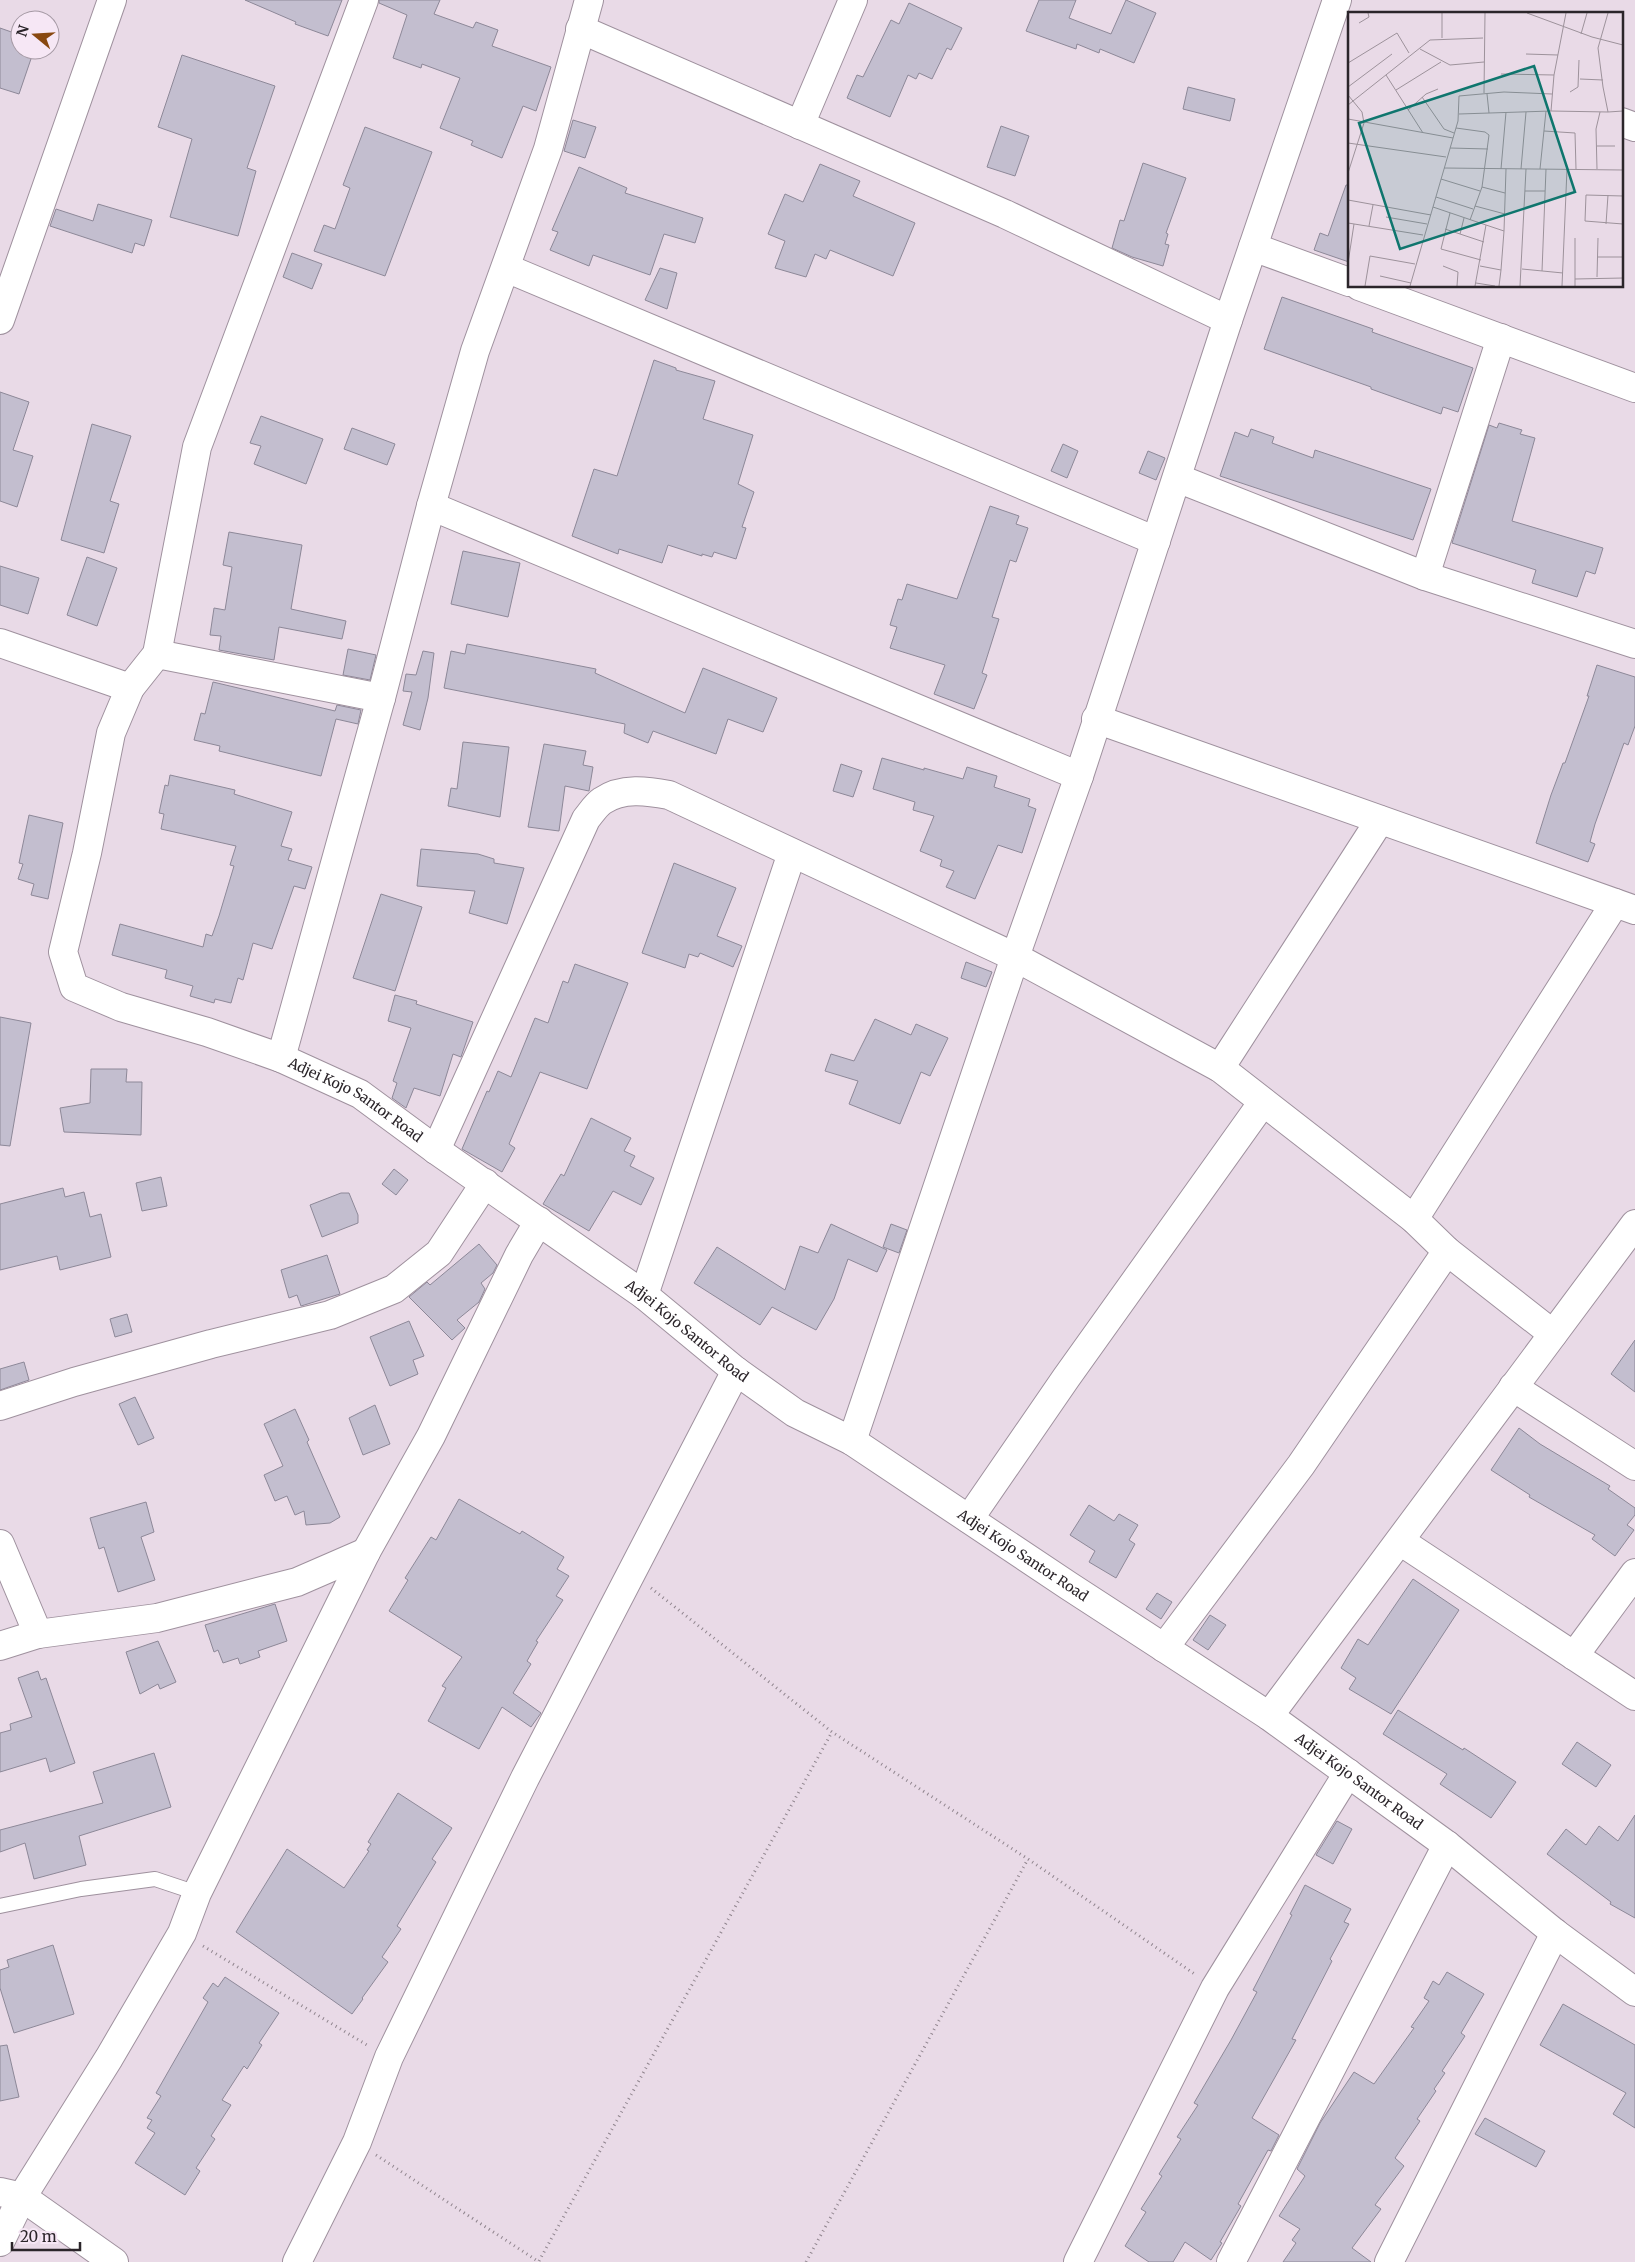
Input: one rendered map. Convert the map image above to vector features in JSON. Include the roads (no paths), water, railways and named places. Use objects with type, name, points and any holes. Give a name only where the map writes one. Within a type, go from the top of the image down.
[{"type":"street","points":[[0,320],[112,0]]},
{"type":"street","points":[[0,644],[130,688],[157,654],[197,447],[364,0]]},
{"type":"street","points":[[281,1058],[382,698],[431,506],[475,351],[548,149],[589,0]]},
{"type":"street","points":[[800,125],[853,0]]},
{"type":"street","points":[[852,1441],[1015,957],[1079,776],[1096,719],[1308,83],[1340,9]]},
{"type":"street","points":[[580,29],[1005,214],[1228,320]]},
{"type":"street","points":[[1622,122],[1635,127]]},
{"type":"street","points":[[1253,247],[1348,282]]},
{"type":"street","points":[[506,268],[1156,541]]},
{"type":"street","points":[[1364,288],[1635,388]]},
{"type":"street","points":[[1425,576],[1501,338]]},
{"type":"street","points":[[1176,478],[1425,576],[1635,644]]},
{"type":"street","points":[[431,506],[1079,776]]},
{"type":"street","points":[[157,654],[382,698]]},
{"type":"street","name":"Adjei Kojo Santor Road","points":[[130,688],[111,732],[87,853],[63,952],[74,987],[121,1007],[207,1032],[281,1058],[360,1094],[436,1150],[644,1295],[736,1371],[795,1413],[852,1441],[1269,1716],[1447,1845],[1555,1933],[1635,1992]]},
{"type":"street","points":[[1096,719],[1625,907],[1414,1219]]},
{"type":"street","points":[[436,1150],[586,819],[602,801],[625,793],[643,790],[670,795],[1015,957],[1220,1068],[1414,1219],[1447,1251],[1553,1334]]},
{"type":"street","points":[[1220,1068],[1380,820]]},
{"type":"street","points":[[644,1295],[792,853]]},
{"type":"street","points":[[969,1519],[1066,1378],[1264,1102]]},
{"type":"street","points":[[0,1406],[74,1382],[202,1346],[330,1315],[394,1289],[438,1253],[485,1183]]},
{"type":"street","points":[[0,2242],[11,2194],[108,2058],[182,1933],[197,1893],[366,1552],[431,1436],[515,1264],[539,1221]]},
{"type":"street","points":[[1269,1716],[1635,1224]]},
{"type":"street","points":[[1164,1648],[1301,1465],[1447,1251]]},
{"type":"street","points":[[297,2262],[357,2142],[389,2058],[525,1778],[736,1371]]},
{"type":"street","points":[[1513,1388],[1635,1466]]},
{"type":"street","points":[[1400,1541],[1635,1696]]},
{"type":"street","points":[[0,1544],[38,1634]]},
{"type":"street","points":[[0,1646],[38,1634],[157,1618],[297,1582],[366,1552]]},
{"type":"street","points":[[1574,1656],[1635,1573]]},
{"type":"street","points":[[1078,2262],[1214,1988],[1348,1772]]},
{"type":"street","points":[[1231,2262],[1447,1845]]},
{"type":"street","points":[[1389,2262],[1555,1933]]},
{"type":"street","points":[[11,2194],[114,2262]]},
{"type":"lane","points":[[0,1906],[81,1889],[155,1879],[197,1893]]}]
